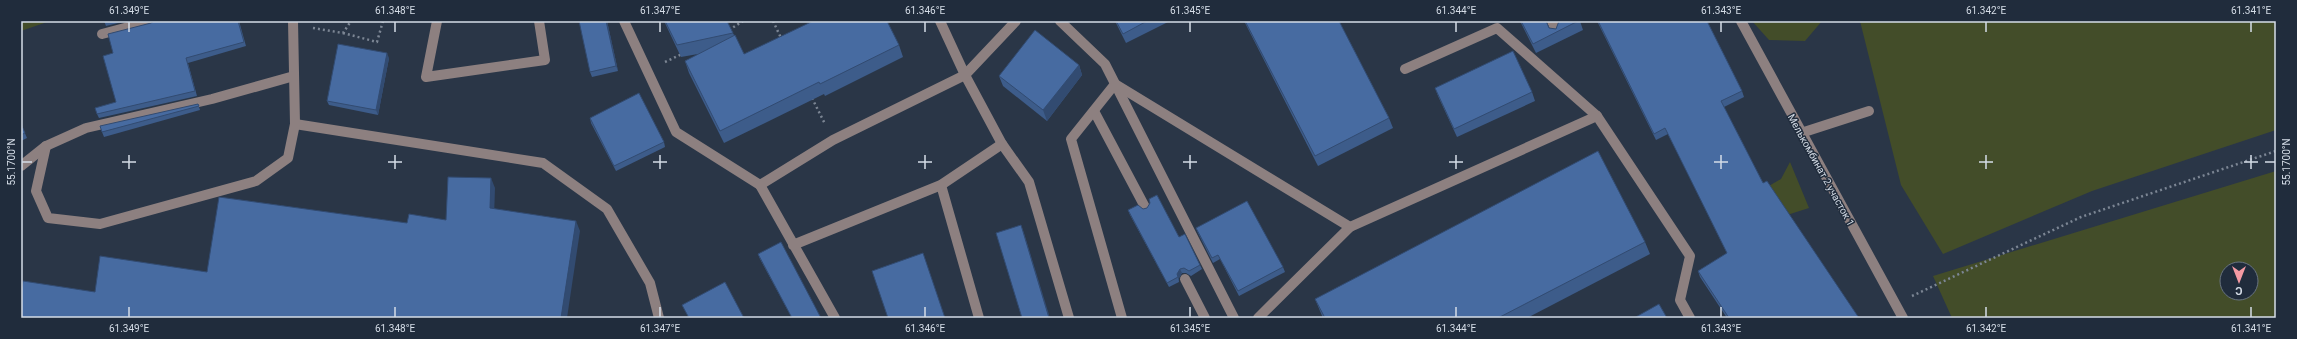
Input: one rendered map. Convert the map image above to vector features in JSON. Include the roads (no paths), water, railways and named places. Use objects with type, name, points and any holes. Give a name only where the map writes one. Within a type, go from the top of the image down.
[{"type":"street","points":[[102,34],[151,21]]},
{"type":"street","points":[[437,21],[426,76],[545,60],[539,21]]},
{"type":"street","points":[[624,21],[676,132],[760,185],[835,318]]},
{"type":"street","points":[[940,21],[1002,144],[1029,182],[1069,318]]},
{"type":"street","points":[[760,185],[833,140],[966,75],[1016,21]]},
{"type":"street","points":[[1060,21],[1105,64],[1234,318]]},
{"type":"street","points":[[1552,21],[1558,32]]},
{"type":"street","name":"Мелькомбинат 2 участок 1","points":[[1741,21],[1903,318]]},
{"type":"street","points":[[46,146],[36,192],[48,218],[100,224],[256,181],[288,158],[295,124],[293,22]]},
{"type":"street","points":[[1405,69],[1497,28],[1597,116],[1690,256],[1680,300],[1690,318]]},
{"type":"street","points":[[21,166],[46,146],[86,128],[212,99],[294,76]]},
{"type":"street","points":[[1115,84],[1071,139],[1122,318]]},
{"type":"street","points":[[1115,84],[1350,227]]},
{"type":"street","points":[[1094,111],[1144,207]]},
{"type":"street","points":[[1801,133],[1869,111]]},
{"type":"street","points":[[1258,318],[1350,227],[1597,116]]},
{"type":"street","points":[[295,124],[544,163],[607,209],[650,283],[659,318]]},
{"type":"street","points":[[793,245],[940,185],[1002,144]]},
{"type":"street","points":[[940,185],[979,318]]},
{"type":"street","points":[[1185,279],[1205,318]]}]
